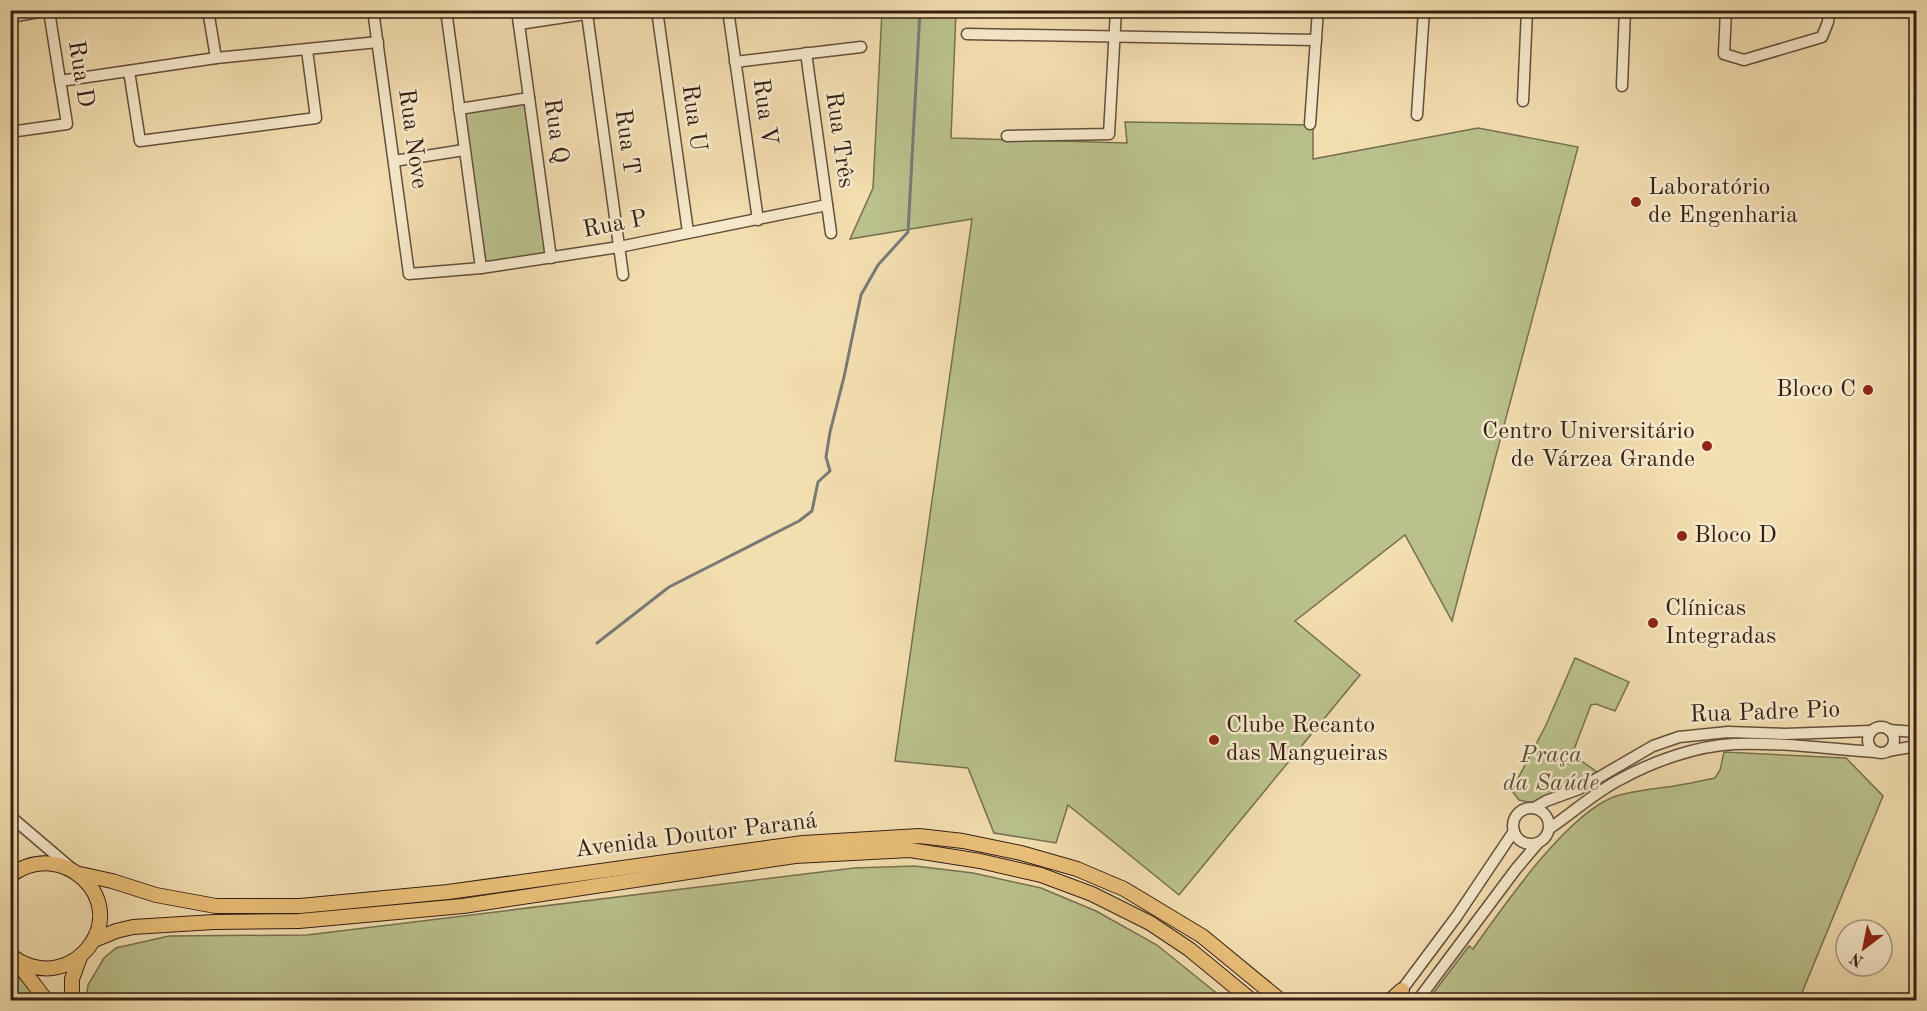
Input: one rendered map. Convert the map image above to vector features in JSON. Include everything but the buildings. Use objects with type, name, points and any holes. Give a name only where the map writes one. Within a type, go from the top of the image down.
[{"type":"main road","name":"Avenida Doutor Paraná","points":[[10,876],[25,866],[40,862],[56,863],[156,895],[216,906],[300,906],[448,892],[803,843],[919,836],[963,841],[1077,869],[1150,903],[1202,936],[1280,1000]]},
{"type":"main road","name":"Avenida Doutor Paraná","points":[[94,940],[133,927],[214,922],[299,921],[464,906],[795,856],[910,850],[981,861],[1031,873],[1092,894],[1150,923],[1190,949],[1251,1000]]},
{"type":"main road","points":[[12,956],[33,967],[54,969],[68,965],[80,957],[94,940],[100,923],[99,904],[92,888],[76,871]]},
{"type":"main road","points":[[12,956],[46,1000]]},
{"type":"main road","points":[[72,1000],[72,980],[80,957]]},
{"type":"main road","points":[[1248,974],[1292,1000]]},
{"type":"street","points":[[208,10],[216,58]]},
{"type":"street","name":"Rua Nove","points":[[373,10],[409,274]]},
{"type":"street","points":[[446,10],[481,268]]},
{"type":"street","name":"Rua Q","points":[[518,10],[551,258]]},
{"type":"street","points":[[519,24],[612,10]]},
{"type":"street","name":"Rua U","points":[[657,10],[688,232]]},
{"type":"street","name":"Rua V","points":[[728,10],[758,220]]},
{"type":"street","points":[[1007,136],[1109,134],[1116,10]]},
{"type":"street","points":[[1310,124],[1318,10]]},
{"type":"street","points":[[1416,115],[1424,10]]},
{"type":"street","points":[[1523,101],[1527,10]]},
{"type":"street","points":[[1622,86],[1625,10]]},
{"type":"street","points":[[1726,10],[1724,54],[1744,60],[1822,37],[1828,22],[1829,10]]},
{"type":"street","points":[[10,17],[50,11]]},
{"type":"street","name":"Rua D","points":[[10,132],[67,124],[50,11]]},
{"type":"street","name":"Rua T","points":[[587,14],[623,275]]},
{"type":"street","points":[[967,34],[1316,40]]},
{"type":"street","points":[[60,81],[216,58],[378,42]]},
{"type":"street","points":[[735,62],[861,46]]},
{"type":"street","points":[[129,71],[140,141],[316,118],[307,50]]},
{"type":"street","name":"Rua Três","points":[[806,53],[831,233]]},
{"type":"street","points":[[459,109],[529,98]]},
{"type":"street","points":[[394,161],[464,150]]},
{"type":"street","name":"Rua P","points":[[409,274],[481,268],[620,247],[827,204]]},
{"type":"street","points":[[1917,732],[1880,727],[1871,731],[1868,743],[1875,752],[1917,746]]},
{"type":"street","points":[[1888,751],[1894,741],[1889,730]]},
{"type":"street","name":"Rua Padre Pio","points":[[1534,808],[1579,789],[1653,746],[1679,737],[1728,732],[1785,734],[1871,731]]},
{"type":"street","name":"Rua Padre Pio","points":[[1550,828],[1587,800],[1622,778],[1704,748],[1735,744],[1843,748],[1875,752]]},
{"type":"street","points":[[1418,1000],[1516,869],[1538,843],[1545,839],[1550,823],[1544,813],[1534,808],[1524,809],[1516,815],[1514,831],[1523,842],[1538,843]]},
{"type":"street","points":[[10,816],[76,871]]},
{"type":"street","points":[[1396,997],[1464,906],[1514,831]]},
{"type":"green space","points":[[882,11],[956,11],[951,138],[1127,143],[1125,122],[1313,125],[1313,159],[1478,128],[1578,147],[1452,621],[1405,535],[1295,621],[1360,675],[1179,895],[1068,805],[1056,843],[994,833],[968,768],[895,761],[972,219],[850,239],[873,188]]},
{"type":"green space","points":[[526,102],[548,256],[486,264],[464,110]]},
{"type":"green space","name":"Praça da Saúde","points":[[1575,658],[1629,682],[1615,711],[1596,704],[1591,705],[1573,752],[1573,755],[1600,774],[1540,801],[1532,803],[1519,800],[1513,792],[1514,786],[1546,725]]},
{"type":"green space","points":[[1724,752],[1846,758],[1883,796],[1799,1000],[1428,1000],[1469,946],[1473,949],[1537,863],[1577,821],[1597,806],[1616,796],[1715,778],[1720,770]]},
{"type":"green space","points":[[915,866],[973,873],[1041,888],[1096,911],[1157,945],[1225,1000],[86,1000],[88,985],[104,958],[116,948],[169,936],[307,935],[854,868]]},
{"type":"green space","points":[[10,970],[39,995],[37,1000],[11,1000]]},
{"type":"waterway","points":[[597,643],[669,587],[799,521],[812,511],[818,482],[830,471],[826,457],[830,432],[861,295],[878,265],[908,232],[920,10]]},
{"type":"place","name":"Laboratório de Engenharia","points":[[1636,202]]},
{"type":"place","name":"Bloco C","points":[[1868,390]]},
{"type":"place","name":"Centro Universitário de Várzea Grande","points":[[1707,446]]},
{"type":"place","name":"Bloco D","points":[[1682,536]]},
{"type":"place","name":"Clínicas Integradas","points":[[1653,623]]},
{"type":"place","name":"Clube Recanto das Mangueiras","points":[[1214,740]]}]
